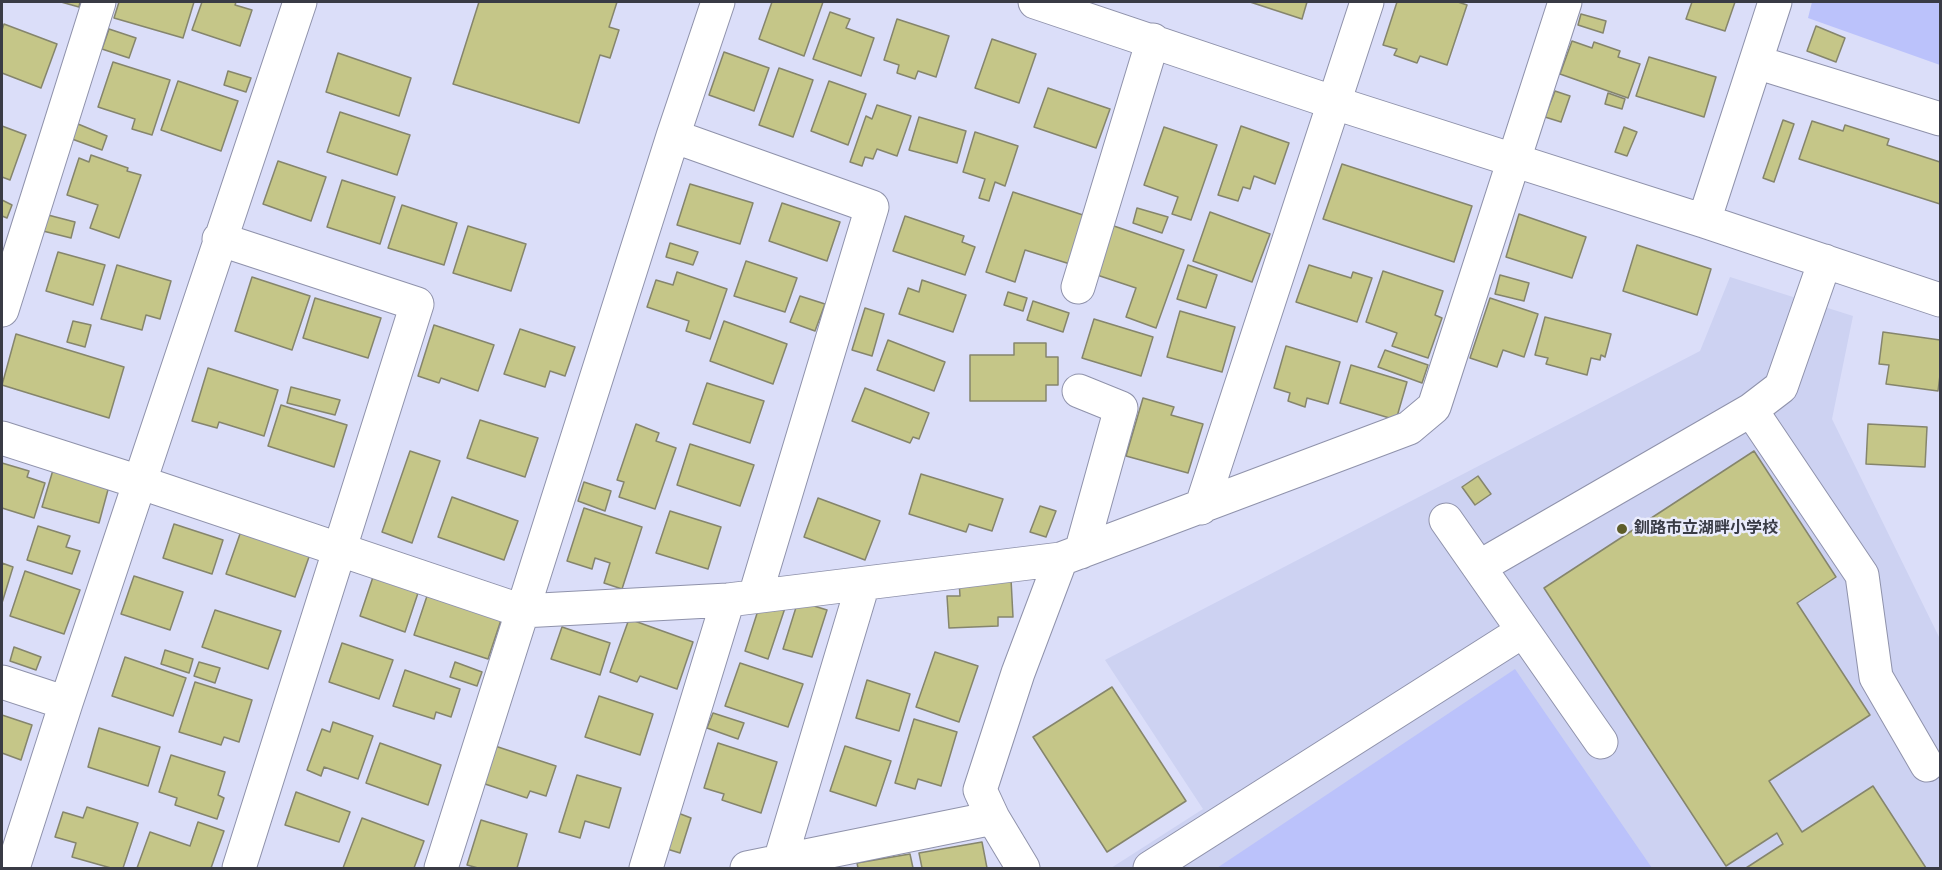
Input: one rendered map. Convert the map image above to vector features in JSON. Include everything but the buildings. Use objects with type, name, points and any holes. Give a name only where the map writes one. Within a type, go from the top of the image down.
[{"type":"street","points":[[2,310],[99,2]]},
{"type":"street","points":[[13,868],[219,239],[300,2]]},
{"type":"street","points":[[441,868],[673,136],[718,2]]},
{"type":"street","points":[[1035,2],[1114,14],[1153,40],[1335,103],[1704,221],[1941,300]]},
{"type":"street","points":[[1201,508],[1367,2]]},
{"type":"street","points":[[2,438],[522,611],[742,598],[1071,556],[1409,428],[1434,407],[1565,2]]},
{"type":"street","points":[[1704,221],[1775,2]]},
{"type":"street","points":[[1078,286],[1153,40]]},
{"type":"street","points":[[1756,62],[1941,119]]},
{"type":"street","points":[[646,868],[742,598],[872,207],[673,136]]},
{"type":"street","points":[[219,239],[417,304],[239,868]]},
{"type":"street","points":[[1479,567],[1752,410],[1781,387],[1825,261]]},
{"type":"street","points":[[1023,868],[993,818],[980,790],[1018,673],[1071,556],[1121,408],[1079,391]]},
{"type":"street","points":[[1752,410],[1862,575],[1876,677],[1927,765]]},
{"type":"street","points":[[1446,520],[1601,742]]},
{"type":"street","points":[[780,861],[863,584]]},
{"type":"street","points":[[1150,868],[1523,631]]},
{"type":"street","points":[[2,682],[66,703]]},
{"type":"street","points":[[747,868],[993,818]]},
{"type":"shaded area","points":[[1812,2],[1940,2],[1940,65],[1808,18]]},
{"type":"shaded area","name":"釧路市立湖畔小学校","points":[[1730,277],[1853,316],[1832,419],[1940,639],[1940,868],[1111,868],[1203,809],[1105,660],[1700,351]]},
{"type":"shaded area","points":[[1515,669],[1652,868],[1217,868]]},
{"type":"place","name":"釧路市立湖畔小学校","points":[[1622,529]]}]
